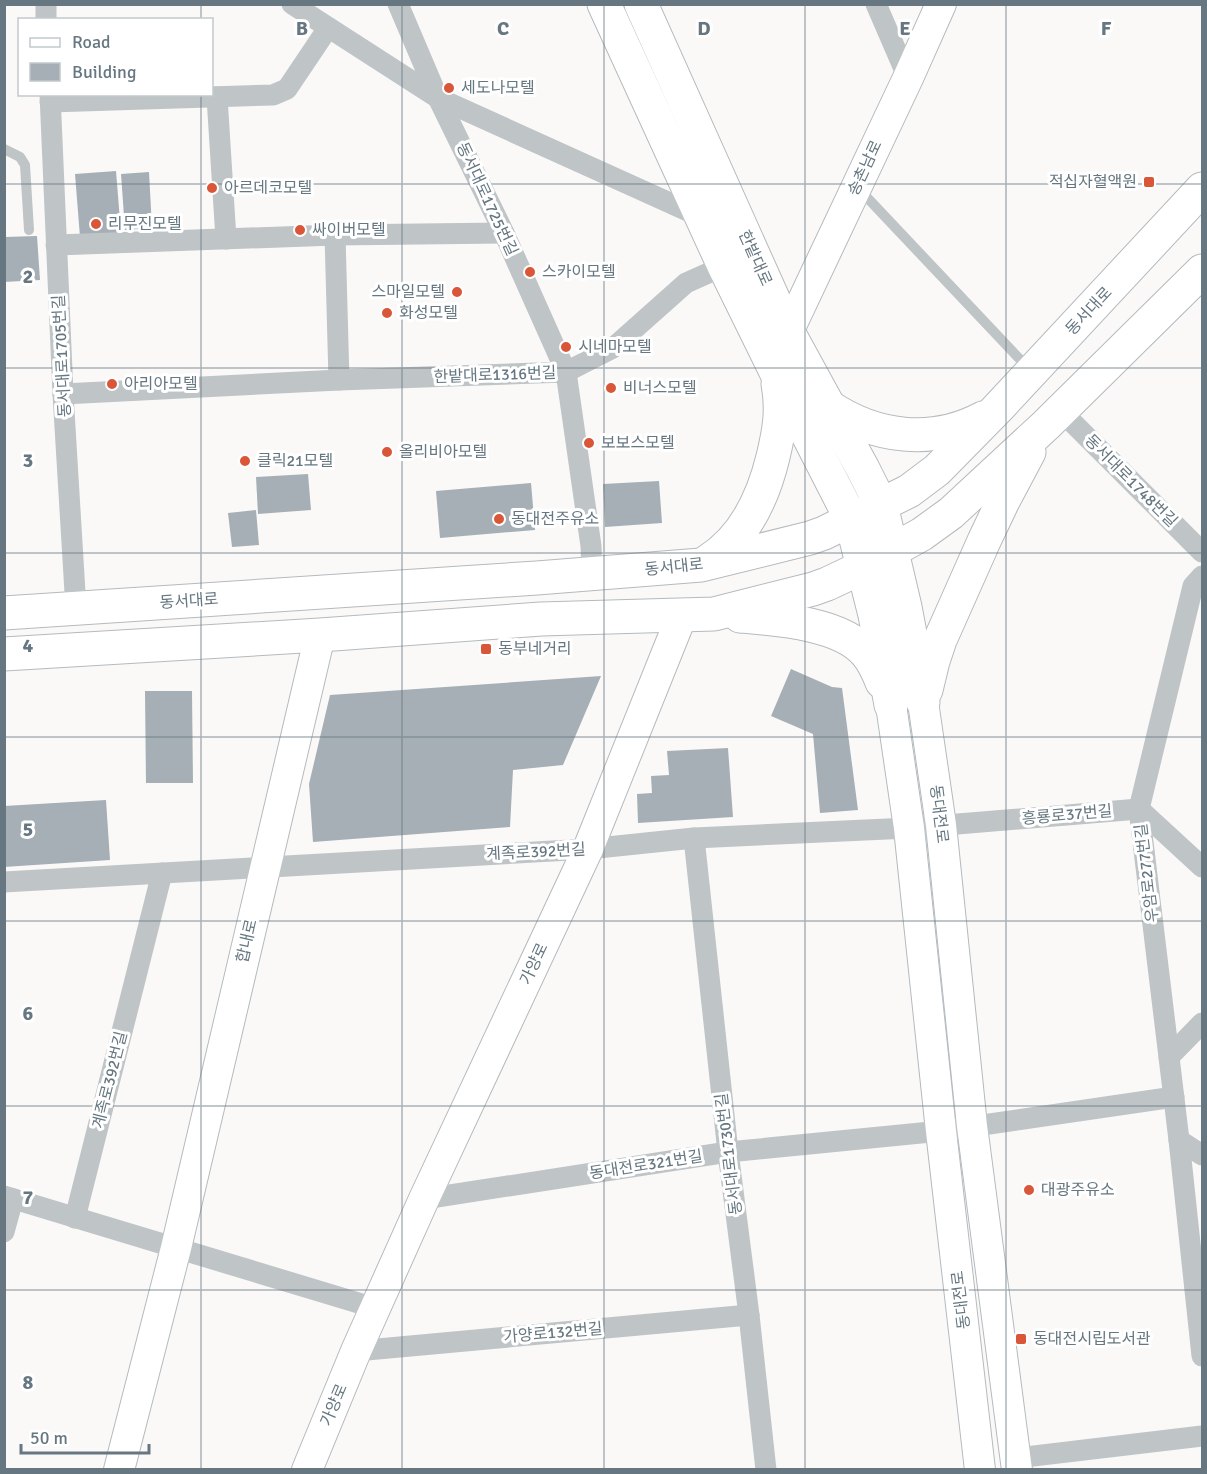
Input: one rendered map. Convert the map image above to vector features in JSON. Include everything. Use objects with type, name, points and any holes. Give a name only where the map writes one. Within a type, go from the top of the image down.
[{"type":"main road","name":"한밭대로","points":[[604,4],[724,266],[851,519]]},
{"type":"main road","name":"한밭대로","points":[[641,4],[788,332],[881,505]]},
{"type":"main road","name":"동서대로","points":[[4,613],[701,565],[825,533],[909,491],[937,470],[1203,189]]},
{"type":"main road","points":[[714,614],[827,584],[922,534],[951,513],[1053,418],[1203,271]]},
{"type":"main road","points":[[701,565],[722,552],[736,537],[763,491],[780,424],[780,397],[776,371]]},
{"type":"main road","points":[[828,406],[840,415],[872,428],[913,436],[946,433],[974,423],[997,409]]},
{"type":"main road","points":[[4,654],[541,620],[714,614],[771,619],[814,626],[852,641],[866,652],[907,704],[933,661],[939,640],[1022,463],[1053,418]]},
{"type":"main road","name":"동대전로","points":[[881,505],[905,607],[907,704]]},
{"type":"main road","name":"동대전로","points":[[851,519],[875,615],[907,704]]},
{"type":"street","points":[[292,4],[438,98],[701,217]]},
{"type":"street","name":"동서대로1725번길","points":[[398,4],[438,98],[504,232],[566,372],[591,546],[592,574]]},
{"type":"street","points":[[876,4],[908,78]]},
{"type":"street","name":"송촌남로","points":[[788,332],[941,4]]},
{"type":"street","name":"동서대로1705번길","points":[[76,609],[63,394],[50,98],[273,95],[287,88],[328,28]]},
{"type":"street","points":[[217,97],[226,239]]},
{"type":"street","points":[[56,245],[335,235],[504,232]]},
{"type":"street","points":[[335,235],[339,380]]},
{"type":"street","name":"한밭대로1316번길","points":[[63,394],[339,380],[566,372],[613,348],[686,283],[724,266]]},
{"type":"street","name":"동서대로1748번길","points":[[1053,418],[1203,552]]},
{"type":"street","name":"우암로277번길","points":[[1198,581],[1139,809],[1203,1356]]},
{"type":"street","name":"가양로","points":[[307,1470],[356,1351],[424,1199],[588,849],[682,615]]},
{"type":"street","name":"합내로","points":[[119,1470],[176,1248],[320,635]]},
{"type":"street","name":"동대전로","points":[[907,704],[941,825],[972,1126],[1017,1464],[1203,1436]]},
{"type":"street","name":"동대전로","points":[[907,704],[909,828],[980,1470]]},
{"type":"street","points":[[1139,809],[1203,867]]},
{"type":"street","name":"흥룡로37번길","points":[[909,828],[1139,809]]},
{"type":"street","name":"계족로392번길","points":[[4,882],[588,849],[694,838],[909,828]]},
{"type":"street","name":"동서대로1730번길","points":[[694,838],[766,1470]]},
{"type":"street","name":"계족로392번길","points":[[75,1218],[162,873]]},
{"type":"street","points":[[1169,1057],[1203,1023]]},
{"type":"street","points":[[941,1131],[1174,1097]]},
{"type":"street","name":"동대전로321번길","points":[[424,1199],[728,1152],[941,1131]]},
{"type":"street","points":[[1179,1140],[1203,1155]]},
{"type":"street","points":[[4,1232],[9,1198],[375,1308]]},
{"type":"street","name":"가양로132번길","points":[[356,1351],[749,1315]]},
{"type":"lane","points":[[4,149],[20,158],[26,165],[29,230]]},
{"type":"lane","points":[[857,186],[1032,372]]},
{"type":"building","points":[[116,171],[121,233],[80,237],[75,174]]},
{"type":"building","points":[[149,172],[152,228],[125,230],[121,174]]},
{"type":"building","points":[[37,236],[40,280],[4,282],[4,237]]},
{"type":"building","points":[[308,474],[311,510],[258,514],[256,477]]},
{"type":"building","points":[[659,481],[662,523],[605,527],[603,484]]},
{"type":"building","points":[[531,483],[535,530],[440,538],[436,491]]},
{"type":"building","points":[[256,510],[259,545],[232,547],[228,513]]},
{"type":"building","points":[[791,669],[832,687],[842,688],[858,810],[820,813],[813,734],[771,716]]},
{"type":"building","points":[[601,676],[563,765],[513,770],[510,827],[313,842],[309,784],[330,695]]},
{"type":"building","points":[[145,691],[192,691],[193,783],[146,783]]},
{"type":"building","points":[[728,748],[733,817],[638,823],[637,794],[652,793],[651,776],[669,775],[667,751]]},
{"type":"building","points":[[106,800],[110,860],[4,867],[4,806]]},
{"type":"place","name":"세도나모텔","points":[[449,88]]},
{"type":"place","name":"적십자혈액원","points":[[1149,182]]},
{"type":"place","name":"아르데코모텔","points":[[212,188]]},
{"type":"place","name":"리무진모텔","points":[[96,224]]},
{"type":"place","name":"싸이버모텔","points":[[300,230]]},
{"type":"place","name":"스카이모텔","points":[[530,272]]},
{"type":"place","name":"스마일모텔","points":[[457,292]]},
{"type":"place","name":"화성모텔","points":[[387,313]]},
{"type":"place","name":"시네마모텔","points":[[566,347]]},
{"type":"place","name":"아리아모텔","points":[[112,384]]},
{"type":"place","name":"비너스모텔","points":[[611,388]]},
{"type":"place","name":"보보스모텔","points":[[589,443]]},
{"type":"place","name":"올리비아모텔","points":[[387,452]]},
{"type":"place","name":"클릭21모텔","points":[[245,461]]},
{"type":"place","name":"동대전주유소","points":[[499,519]]},
{"type":"place","name":"동부네거리","points":[[486,649]]},
{"type":"place","name":"대광주유소","points":[[1029,1190]]},
{"type":"place","name":"동대전시립도서관","points":[[1021,1339]]}]
